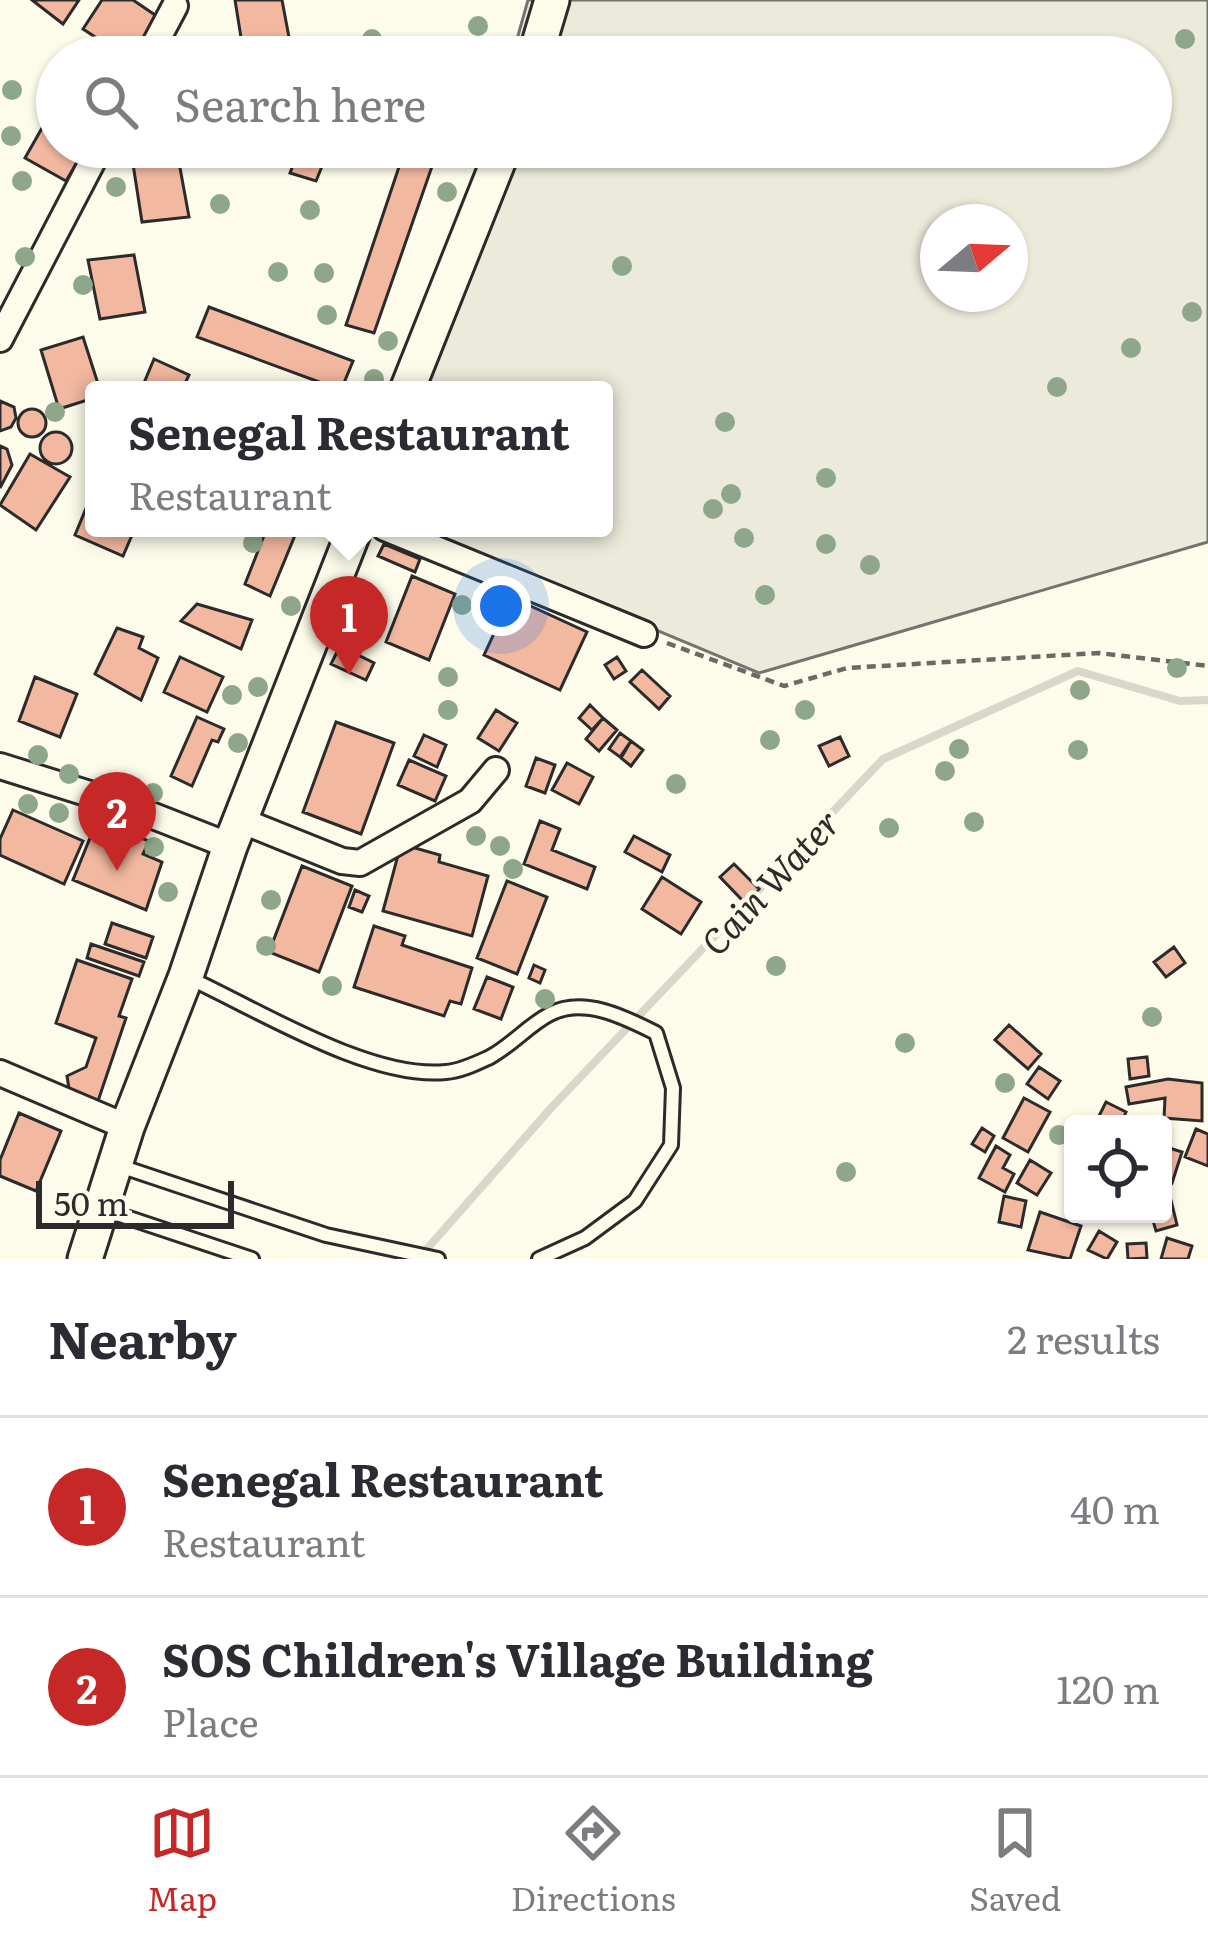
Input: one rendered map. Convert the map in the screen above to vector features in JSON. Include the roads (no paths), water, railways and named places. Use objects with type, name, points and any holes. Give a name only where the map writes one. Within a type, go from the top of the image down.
[{"type":"main road","points":[[541,36],[552,0]]},
{"type":"main road","points":[[411,381],[496,168]]},
{"type":"main road","points":[[85,1259],[127,1127],[235,833],[351,537]]},
{"type":"street","points":[[159,36],[175,5]]},
{"type":"street","points":[[0,339],[89,168]]},
{"type":"street","points":[[407,537],[644,634]]},
{"type":"street","points":[[0,766],[128,806],[361,863],[470,800],[496,770]]},
{"type":"street","points":[[0,1073],[127,1127]]},
{"type":"lane","points":[[186,976],[376,1066],[447,1072],[477,1064],[516,1043],[551,1013],[579,1007],[619,1015],[656,1034],[673,1088],[671,1145],[635,1202],[585,1238],[539,1259]]},
{"type":"lane","points":[[116,1164],[326,1235],[438,1259]]},
{"type":"lane","points":[[103,1209],[252,1259]]},
{"type":"waterway","name":"Cain Water","points":[[419,1258],[551,1108],[883,759],[1078,671],[1180,701],[1208,700]]},
{"type":"place","name":"Senegal Restaurant","points":[[349,675]]},
{"type":"place","name":"SOS Children's Village Building","points":[[117,871]]}]
